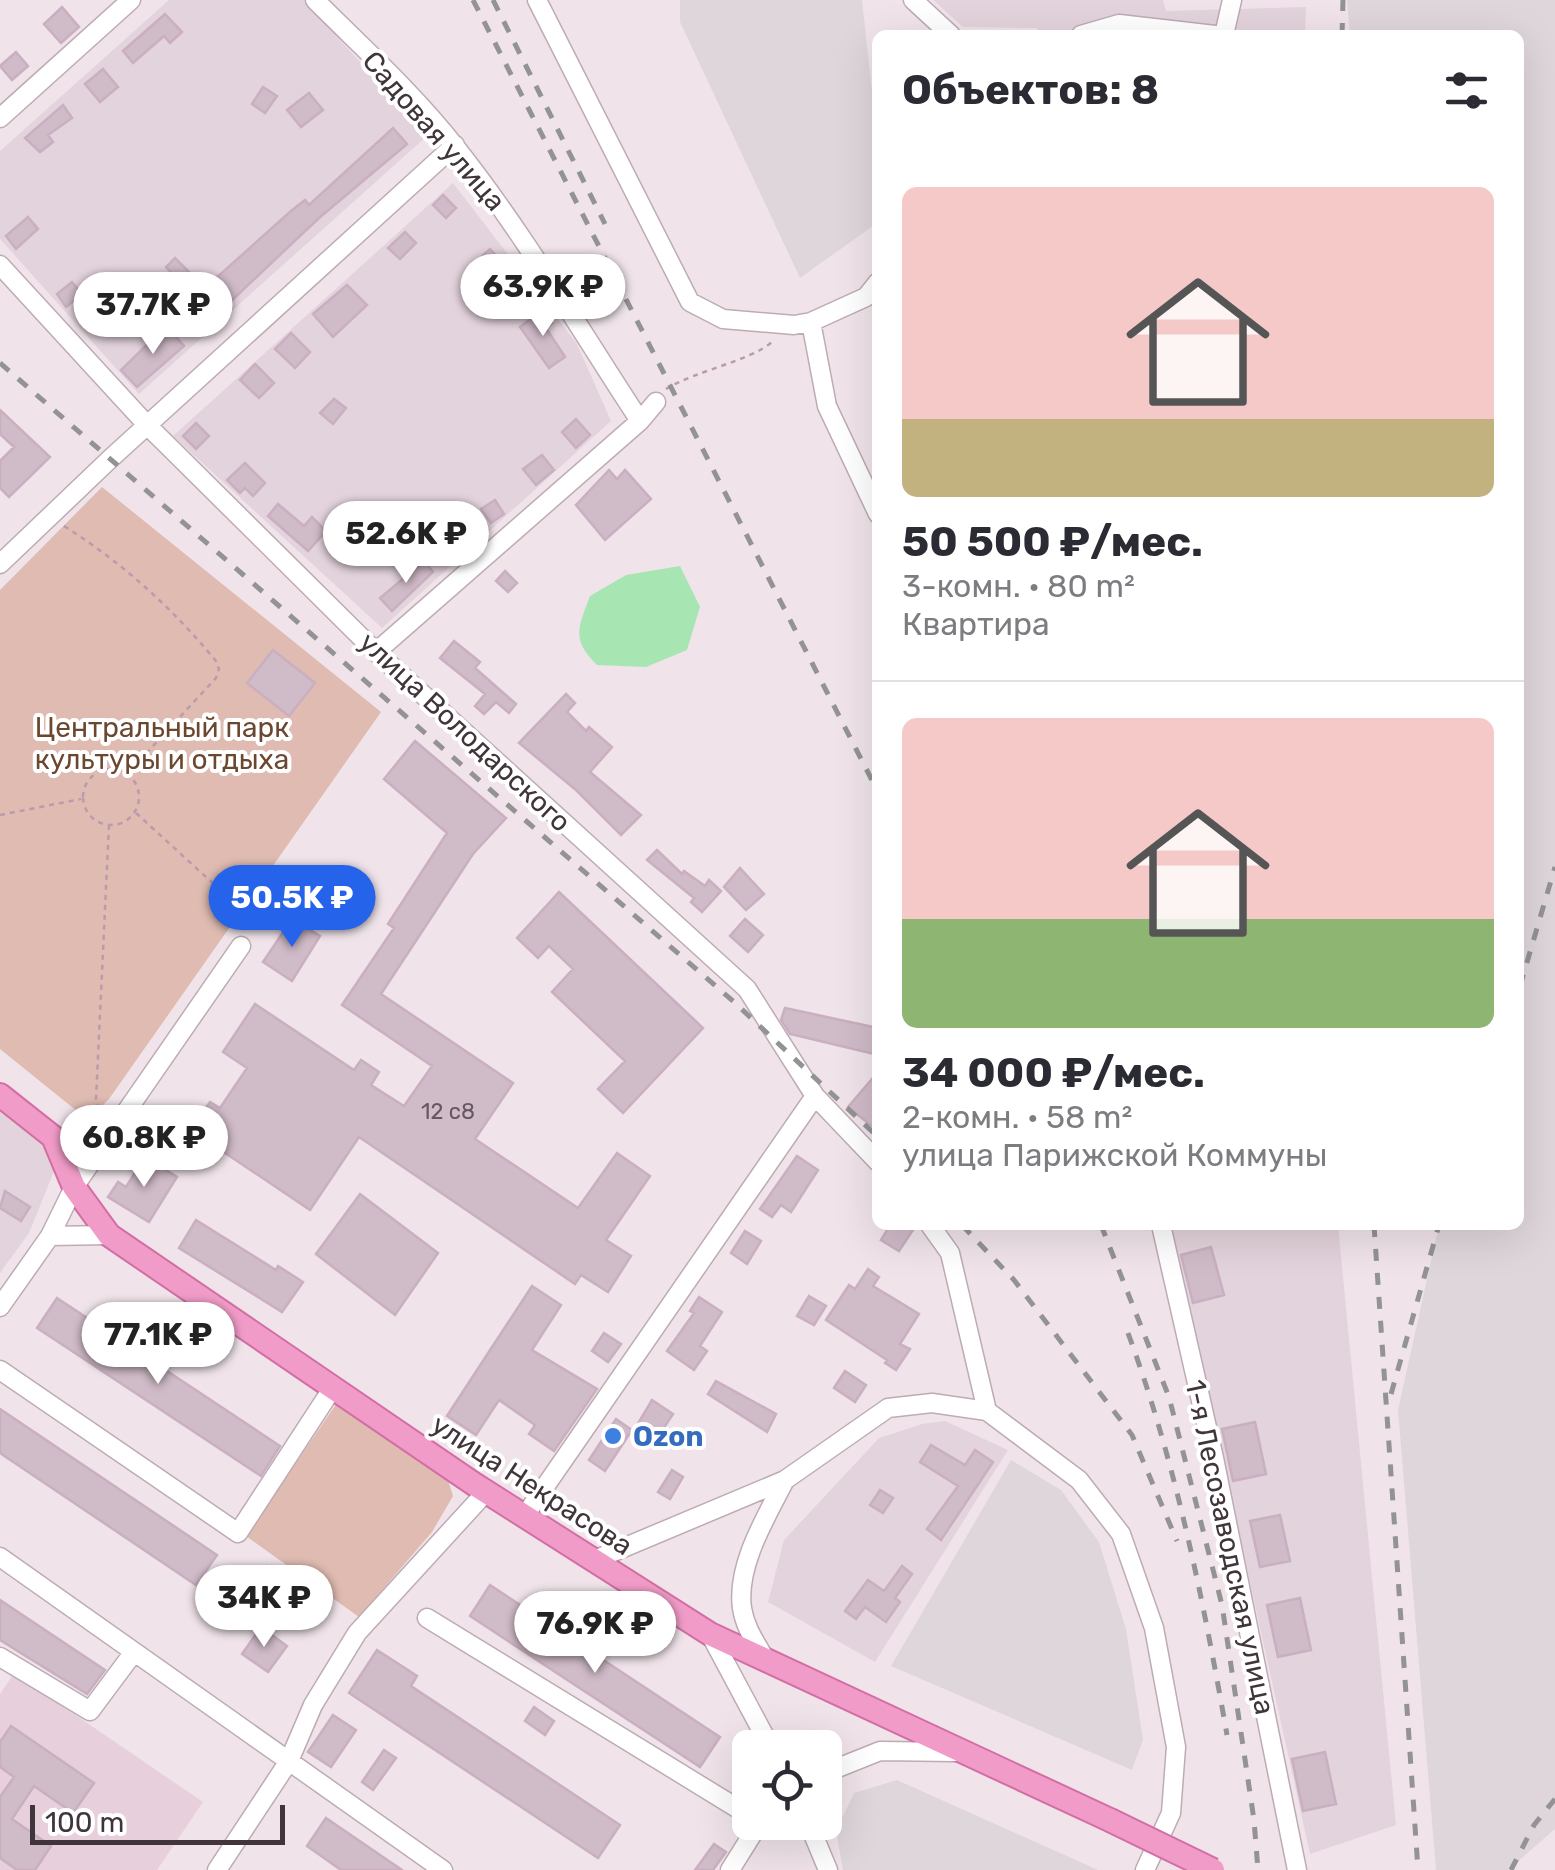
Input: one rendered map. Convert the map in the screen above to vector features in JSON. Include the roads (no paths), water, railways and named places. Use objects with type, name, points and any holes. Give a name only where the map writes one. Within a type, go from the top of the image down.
[{"type":"main road","name":"улица Некрасова","points":[[0,1094],[54,1138],[74,1187],[109,1234],[332,1389],[592,1561],[710,1634],[1213,1870]]},
{"type":"street","points":[[2,114],[131,0]]},
{"type":"street","name":"Садовая улица","points":[[315,0],[418,102],[506,212],[640,421]]},
{"type":"street","points":[[537,0],[690,302],[723,319],[802,324],[866,296],[872,289]]},
{"type":"street","points":[[913,0],[946,30]]},
{"type":"street","points":[[1225,30],[1232,0]]},
{"type":"street","points":[[1099,30],[1120,24],[1172,30]]},
{"type":"street","points":[[0,564],[453,145]]},
{"type":"street","name":"улица Володарского","points":[[0,265],[148,426],[376,652],[747,989],[815,1096],[872,1156]]},
{"type":"street","points":[[802,324],[827,406],[872,501]]},
{"type":"street","points":[[376,652],[640,421],[656,402]]},
{"type":"street","points":[[0,1307],[50,1236],[74,1187],[240,946]]},
{"type":"street","points":[[524,1517],[815,1096]]},
{"type":"street","points":[[934,1230],[950,1252],[988,1411]]},
{"type":"street","name":"1-я Лесозаводская улица","points":[[1162,1230],[1214,1458],[1296,1870]]},
{"type":"street","points":[[50,1236],[109,1234]]},
{"type":"street","points":[[0,1370],[238,1532],[332,1389]]},
{"type":"street","points":[[592,1561],[785,1480],[888,1408],[932,1403],[988,1411],[1079,1480],[1121,1534],[1154,1628],[1176,1747],[1171,1813],[1145,1870]]},
{"type":"street","points":[[765,1660],[748,1630],[742,1606],[745,1574],[767,1514],[785,1480]]},
{"type":"street","points":[[217,1870],[289,1761],[313,1705],[357,1633],[486,1492]]},
{"type":"street","points":[[0,1557],[443,1870]]},
{"type":"street","points":[[427,1618],[732,1805]]},
{"type":"street","points":[[710,1634],[761,1730]]},
{"type":"street","points":[[0,1657],[90,1711],[134,1652]]},
{"type":"street","points":[[842,1766],[880,1750],[962,1752]]},
{"type":"street","points":[[730,1870],[749,1840]]},
{"type":"street","points":[[816,1840],[828,1870]]},
{"type":"railway","points":[[473,0],[872,780]]},
{"type":"railway","points":[[493,0],[605,224]]},
{"type":"railway","points":[[1342,30],[1343,0]]},
{"type":"railway","points":[[0,363],[734,1002],[872,1131]]},
{"type":"railway","points":[[1524,972],[1555,867]]},
{"type":"railway","points":[[967,1230],[1014,1280],[1132,1435],[1177,1541]]},
{"type":"railway","points":[[1103,1230],[1169,1397],[1222,1605],[1258,1870]]},
{"type":"railway","points":[[1374,1230],[1418,1870]]},
{"type":"railway","points":[[1391,1394],[1438,1230]]},
{"type":"railway","points":[[1128,1333],[1160,1432],[1186,1532],[1227,1735]]},
{"type":"railway","points":[[1511,1870],[1534,1825],[1555,1799]]},
{"type":"place","name":"Ozon","points":[[613,1436]]},
{"type":"park label","name":"Центральный парк культуры и отдыха","points":[[162,743]]}]
